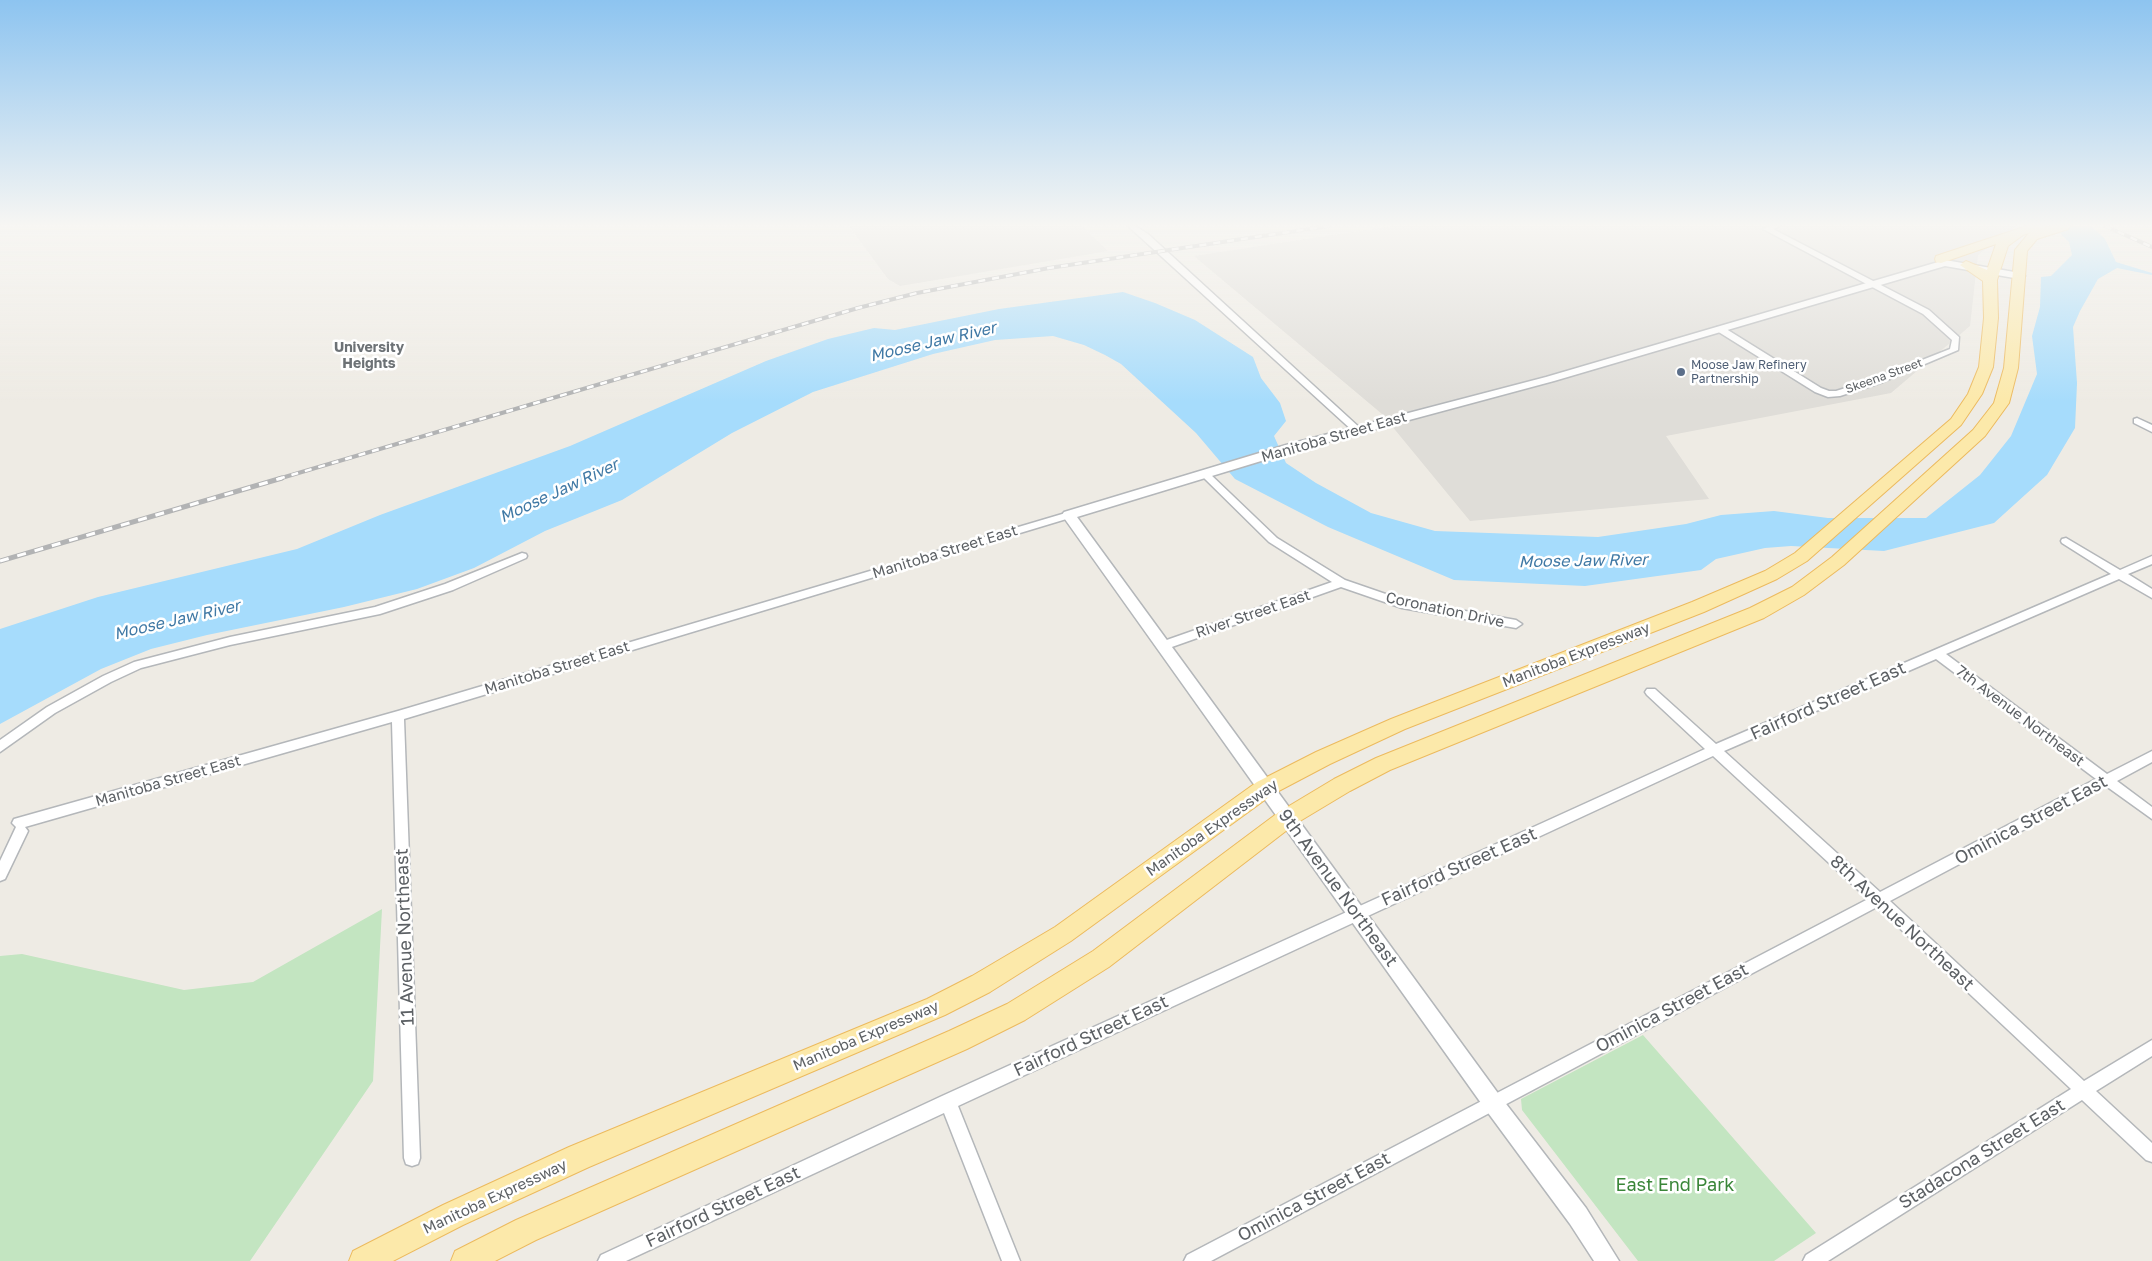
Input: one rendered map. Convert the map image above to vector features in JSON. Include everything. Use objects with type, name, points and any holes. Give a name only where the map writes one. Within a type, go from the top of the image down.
[{"type":"main road","name":"Manitoba Expressway","points":[[363,1261],[453,1215],[579,1157],[936,1007],[981,984],[1063,934],[1265,788],[1323,758],[1398,724],[1698,608],[1771,575],[1800,557],[1956,422],[1975,394],[1986,367],[1991,318],[1992,285]]},
{"type":"main road","name":"Manitoba Expressway","points":[[465,1261],[526,1230],[958,1040],[1016,1012],[1101,958],[1287,818],[1342,785],[1383,764],[1757,613],[1798,591],[1838,561],[1980,433],[2001,403],[2010,368],[2019,285]]},
{"type":"street","points":[[1198,285],[1357,430]]},
{"type":"street","name":"Manitoba Street East","points":[[0,875],[20,827],[398,716],[1290,448],[1560,376],[1720,329],[1860,285]]},
{"type":"street","name":"Skeena Street","points":[[1720,329],[1818,390],[1828,394],[1837,394],[1877,381],[1954,350],[1956,339],[1926,312],[1874,285]]},
{"type":"street","points":[[2137,421],[2152,429]]},
{"type":"street","name":"Coronation Drive","points":[[1212,473],[1273,540],[1341,583],[1402,604],[1516,624]]},
{"type":"street","name":"9th Avenue Northeast","points":[[1069,515],[1165,645],[1356,914],[1578,1216],[1607,1261]]},
{"type":"street","points":[[2066,541],[2152,594]]},
{"type":"street","points":[[0,747],[50,710],[107,679],[138,665],[230,641],[376,611],[449,587],[522,556]]},
{"type":"street","name":"Fairford Street East","points":[[607,1261],[948,1102],[1715,750],[2152,560]]},
{"type":"street","name":"River Street East","points":[[1165,645],[1341,583]]},
{"type":"street","name":"7th Avenue Northeast","points":[[1936,653],[2152,814]]},
{"type":"street","name":"8th Avenue Northeast","points":[[1651,692],[1879,900],[2152,1154]]},
{"type":"street","name":"11 Avenue Northeast","points":[[398,716],[412,1158]]},
{"type":"street","name":"Ominica Street East","points":[[1194,1261],[2152,756]]},
{"type":"street","name":"Stadacona Street East","points":[[1812,1261],[2152,1046]]},
{"type":"street","points":[[948,1102],[1010,1261]]},
{"type":"shaded area","name":"Moose Jaw Refinery Partnership","points":[[1228,285],[1975,285],[1970,326],[1891,393],[1666,436],[1709,499],[1470,521],[1382,414]]},
{"type":"green space","points":[[382,909],[373,1081],[250,1261],[0,1261],[0,956],[22,954],[184,990],[253,982]]},
{"type":"green space","name":"East End Park","points":[[1643,1035],[1816,1233],[1774,1261],[1638,1261],[1522,1110],[1521,1099]]},
{"type":"water","name":"Moose Jaw River","points":[[2041,285],[2095,285],[2073,327],[2077,383],[2075,428],[2047,475],[1994,523],[1884,551],[1791,546],[1765,548],[1716,559],[1701,570],[1585,586],[1454,580],[1328,527],[1235,479],[1196,433],[1121,364],[1105,355],[1084,345],[1053,336],[995,340],[933,354],[813,392],[732,433],[622,500],[545,531],[474,568],[417,589],[151,649],[101,669],[0,724],[0,629],[98,597],[297,549],[380,515],[570,446],[766,361],[828,339],[874,328],[895,330],[999,309],[1123,292],[1195,320],[1253,357],[1261,378],[1280,403],[1286,421],[1274,436],[1286,463],[1316,483],[1371,513],[1435,531],[1598,537],[1686,524],[1721,515],[1774,511],[1828,518],[1926,518],[1980,475],[2011,436],[2037,374],[2032,336],[2040,307]]},
{"type":"railway","points":[[278,479],[858,308],[917,293],[960,285]]},
{"type":"railway","points":[[0,561],[282,478]]},
{"type":"place","name":"Moose Jaw Refinery Partnership","points":[[1681,372]]},
{"type":"district","name":"University Heights","points":[[369,356]]}]
